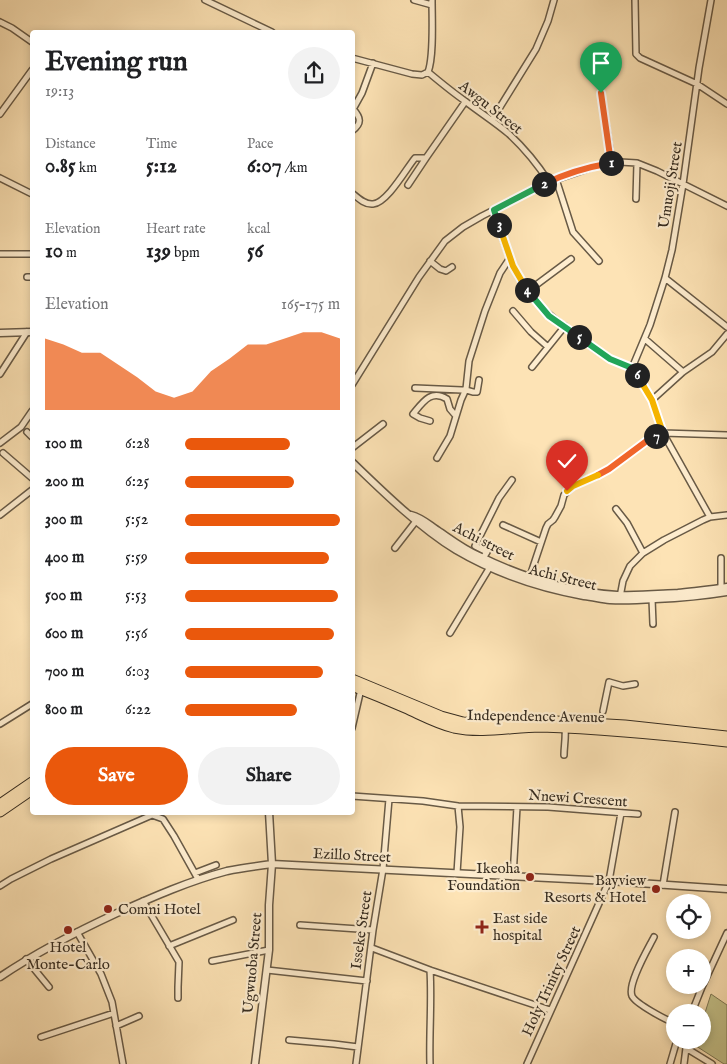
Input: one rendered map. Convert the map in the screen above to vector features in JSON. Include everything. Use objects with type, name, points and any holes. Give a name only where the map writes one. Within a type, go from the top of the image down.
[{"type":"main road","name":"Independence Avenue","points":[[355,679],[441,716],[463,722],[479,724],[548,721],[635,726],[727,736]]},
{"type":"main road","name":"Independence Avenue","points":[[357,687],[454,728],[476,730],[565,728],[631,732],[727,742]]},
{"type":"main road","points":[[0,804],[30,783]]},
{"type":"main road","points":[[0,812],[30,791]]},
{"type":"street","points":[[205,0],[268,30]]},
{"type":"street","points":[[355,59],[412,74],[422,75],[428,72],[430,67],[432,3],[414,0]]},
{"type":"street","points":[[492,120],[532,56],[545,28],[554,0]]},
{"type":"street","points":[[635,0],[637,56],[698,84],[727,104]]},
{"type":"street","name":"Umuoji Street","points":[[632,368],[645,339],[672,250],[711,0]]},
{"type":"street","points":[[0,22],[30,41]]},
{"type":"street","points":[[355,106],[362,93],[372,64]]},
{"type":"street","name":"Awgu Street","points":[[428,72],[510,135],[542,170],[549,182]]},
{"type":"street","points":[[0,114],[30,73]]},
{"type":"street","points":[[601,93],[612,163]]},
{"type":"street","points":[[408,184],[465,102]]},
{"type":"street","points":[[355,113],[360,119],[355,129]]},
{"type":"street","points":[[355,195],[367,204],[377,203],[390,191],[414,158],[426,158]]},
{"type":"street","points":[[355,380],[419,277],[445,242],[463,227],[556,178],[612,163],[637,163],[647,166],[727,206]]},
{"type":"street","points":[[636,199],[637,163]]},
{"type":"street","points":[[0,178],[30,193]]},
{"type":"street","points":[[556,178],[573,232],[599,261]]},
{"type":"street","points":[[494,210],[510,258],[520,280],[549,316],[610,359],[632,368],[652,400],[663,433],[710,517]]},
{"type":"street","points":[[0,254],[30,254]]},
{"type":"street","points":[[437,458],[450,436],[466,389],[469,361],[485,311],[500,273],[510,258]]},
{"type":"street","points":[[528,291],[571,259]]},
{"type":"street","points":[[430,261],[446,271],[452,267]]},
{"type":"street","points":[[665,278],[727,327]]},
{"type":"street","points":[[513,311],[548,348]]},
{"type":"street","points":[[532,366],[565,326]]},
{"type":"street","points":[[0,333],[30,332]]},
{"type":"street","points":[[0,374],[30,332]]},
{"type":"street","points":[[652,400],[683,372],[712,352],[727,334]]},
{"type":"street","points":[[645,339],[683,372]]},
{"type":"street","points":[[415,388],[466,389],[474,393],[477,392],[479,380]]},
{"type":"street","points":[[430,421],[413,414],[423,401],[433,395],[448,399],[450,409],[456,416]]},
{"type":"street","points":[[0,444],[21,427],[30,414]]},
{"type":"street","points":[[355,446],[383,424]]},
{"type":"street","points":[[27,432],[30,435]]},
{"type":"street","points":[[530,579],[532,567],[548,524],[553,520],[561,506],[564,495],[573,486],[609,469],[652,437],[663,433],[727,435]]},
{"type":"street","points":[[3,453],[30,476]]},
{"type":"street","points":[[355,465],[414,518],[395,548]]},
{"type":"street","points":[[483,558],[487,552],[475,546],[499,498],[512,480]]},
{"type":"street","points":[[0,515],[30,492]]},
{"type":"street","points":[[616,509],[627,523],[643,553]]},
{"type":"street","points":[[721,558],[724,587],[619,598],[623,581],[630,566],[643,553],[664,540],[710,517],[727,515]]},
{"type":"street","name":"Achi street","points":[[414,518],[420,517],[458,545],[530,579]]},
{"type":"street","name":"Achi Street","points":[[414,518],[456,550],[490,567],[569,593],[599,599],[652,599],[727,592]]},
{"type":"street","points":[[503,524],[541,542]]},
{"type":"street","points":[[450,633],[490,567]]},
{"type":"street","points":[[652,599],[652,624]]},
{"type":"street","points":[[603,711],[609,682],[623,686],[634,684]]},
{"type":"street","points":[[355,703],[357,687]]},
{"type":"street","points":[[0,724],[30,705]]},
{"type":"street","points":[[564,755],[565,728]]},
{"type":"street","name":"Nnewi Crescent","points":[[355,796],[423,801],[458,806],[548,807],[638,814]]},
{"type":"street","name":"Isseke Street","points":[[356,1064],[373,930],[383,869],[389,799]]},
{"type":"street","points":[[457,873],[460,827],[458,806]]},
{"type":"street","name":"Nnewi Crescent","points":[[513,876],[517,807]]},
{"type":"street","points":[[663,884],[675,812]]},
{"type":"street","name":"Holy Trinity Street","points":[[527,1064],[610,881],[621,813]]},
{"type":"street","points":[[0,886],[51,859],[152,815],[163,818],[198,879]]},
{"type":"street","name":"Ugwuoba Street","points":[[254,1064],[269,950],[269,905],[272,864],[269,815]]},
{"type":"street","points":[[195,873],[216,864]]},
{"type":"street","name":"Ezillo Street","points":[[0,977],[26,959],[77,932],[167,891],[198,879],[229,871],[272,864],[610,881],[727,889]]},
{"type":"street","points":[[143,901],[179,962],[178,998]]},
{"type":"street","points":[[170,946],[233,920]]},
{"type":"street","points":[[300,924],[373,930]]},
{"type":"street","points":[[77,932],[107,987],[112,1002],[123,1064]]},
{"type":"street","points":[[695,1004],[727,933]]},
{"type":"street","points":[[654,937],[635,976],[631,989],[632,996],[637,1002],[666,1019]]},
{"type":"street","points":[[372,948],[430,970],[550,1010]]},
{"type":"street","points":[[212,962],[269,950]]},
{"type":"street","points":[[26,959],[49,987]]},
{"type":"street","points":[[267,970],[367,982]]},
{"type":"street","points":[[430,970],[430,1064]]},
{"type":"street","points":[[41,1036],[114,1013]]},
{"type":"street","points":[[116,1026],[139,1016]]},
{"type":"street","points":[[289,1040],[358,1047]]},
{"type":"street","points":[[670,1064],[674,1049]]},
{"type":"street","points":[[684,1064],[686,1049]]},
{"type":"street","points":[[688,1049],[712,1064]]},
{"type":"shaded area","points":[[711,994],[727,1005],[727,1064],[701,1049],[711,1049],[711,1004],[708,1004]]},
{"type":"place","name":"Ikeoha Foundation","points":[[530,877]]},
{"type":"place","name":"Bayview Resorts & Hotel","points":[[656,889]]},
{"type":"place","name":"Comni Hotel","points":[[108,909]]},
{"type":"place","name":"East side hospital","points":[[482,927]]},
{"type":"place","name":"Hotel Monte-Carlo","points":[[68,930]]},
{"type":"route","points":[[567,491],[573,486],[609,469],[652,437],[663,433],[652,400],[632,368],[610,359],[549,316],[528,291],[513,266],[494,210],[556,178],[612,163],[601,93]]}]
